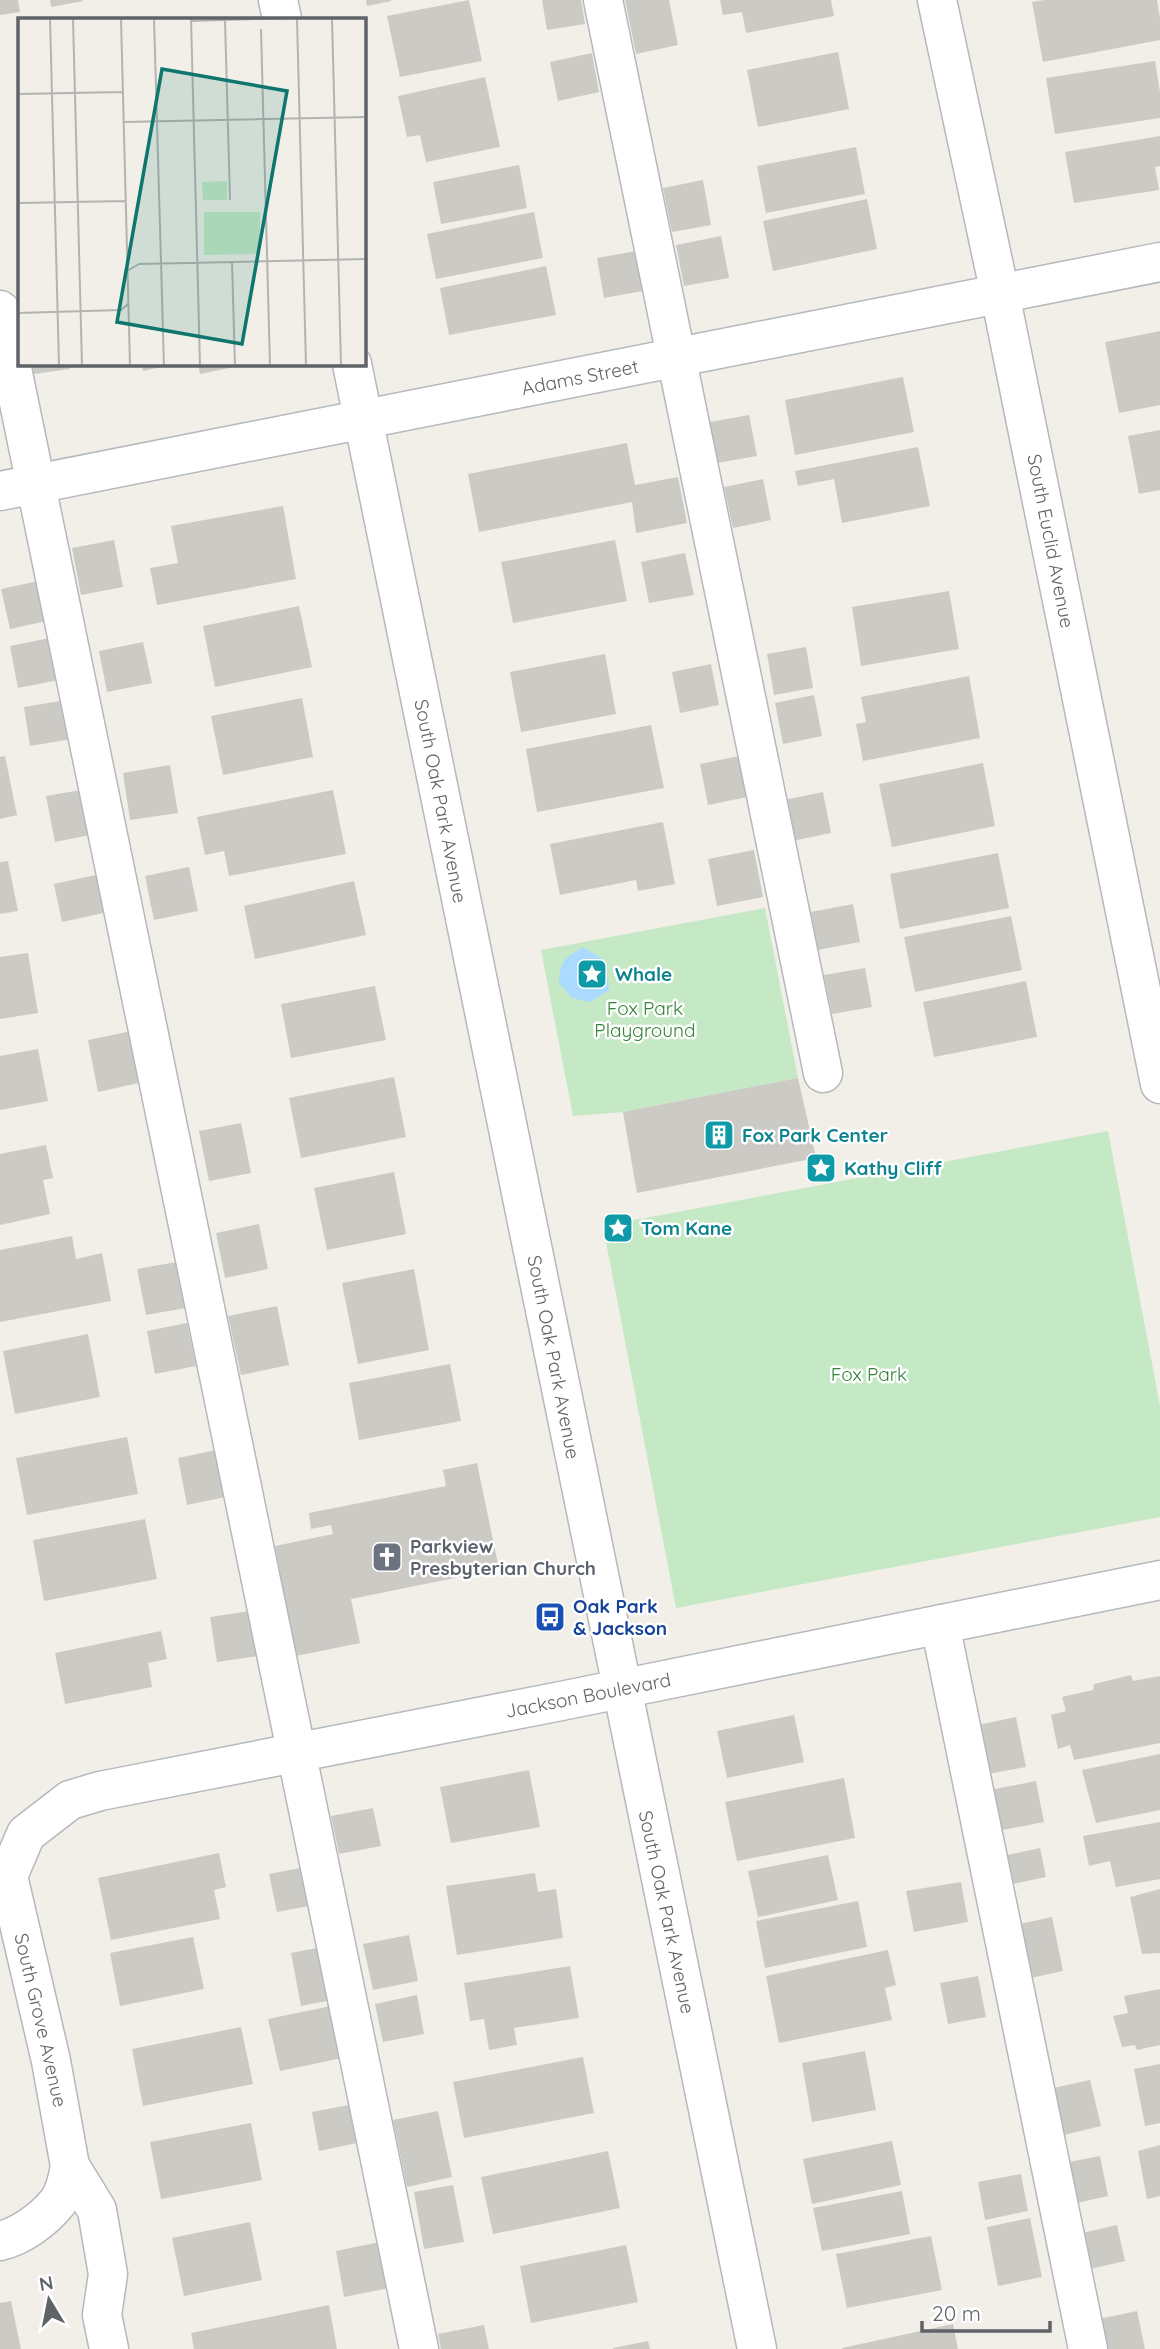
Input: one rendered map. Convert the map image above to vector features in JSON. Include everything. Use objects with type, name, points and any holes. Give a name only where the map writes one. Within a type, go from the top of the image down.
[{"type":"street","points":[[278,0],[282,18]]},
{"type":"street","points":[[603,0],[823,1073]]},
{"type":"street","name":"South Euclid Avenue","points":[[937,0],[1000,294],[1160,1084]]},
{"type":"street","name":"Adams Street","points":[[18,487],[1160,262]]},
{"type":"street","points":[[0,310],[18,487],[296,1752],[419,2349]]},
{"type":"street","name":"South Oak Park Avenue","points":[[352,366],[757,2349]]},
{"type":"street","name":"Jackson Boulevard","points":[[26,1834],[71,1800],[100,1791],[1160,1580]]},
{"type":"street","points":[[940,1624],[1088,2349]]},
{"type":"street","name":"South Grove Avenue","points":[[26,1834],[4,1872],[51,2061],[70,2166],[97,2210],[108,2274],[106,2332]]},
{"type":"street","name":"South Grove Avenue","points":[[0,2241],[15,2237],[58,2202],[70,2166]]},
{"type":"green space","name":"Fox Park Playground","points":[[765,908],[798,1078],[623,1112],[573,1116],[541,950]]},
{"type":"green space","name":"Fox Park","points":[[1108,1131],[1160,1406],[1160,1517],[676,1608],[603,1226]]},
{"type":"water","points":[[583,947],[601,958],[607,971],[609,990],[590,1002],[572,998],[559,983],[565,960]]},
{"type":"building","points":[[0,0],[18,0],[20,12],[0,15]]},
{"type":"building","points":[[50,0],[82,0],[83,1],[51,7]]},
{"type":"building","points":[[366,0],[391,0],[391,1],[367,6]]},
{"type":"building","points":[[469,0],[482,61],[400,77],[387,16]]},
{"type":"building","points":[[542,0],[581,0],[585,24],[547,30]]},
{"type":"building","points":[[625,0],[669,0],[678,45],[636,54]]},
{"type":"building","points":[[720,0],[831,0],[834,16],[746,33],[742,12],[723,15]]},
{"type":"building","points":[[1157,0],[1160,40],[1043,62],[1032,2]]},
{"type":"building","points":[[838,52],[849,109],[758,127],[747,70]]},
{"type":"building","points":[[592,53],[599,92],[558,101],[550,62]]},
{"type":"building","points":[[1155,61],[1160,92],[1160,118],[1055,134],[1046,78]]},
{"type":"building","points":[[485,77],[500,147],[426,162],[420,135],[407,137],[398,96]]},
{"type":"building","points":[[1160,136],[1160,166],[1155,167],[1159,190],[1074,203],[1065,152]]},
{"type":"building","points":[[856,147],[865,194],[766,213],[757,166]]},
{"type":"building","points":[[519,165],[527,208],[441,224],[433,182]]},
{"type":"building","points":[[703,180],[711,225],[672,232],[663,188]]},
{"type":"building","points":[[867,199],[877,249],[773,271],[763,221]]},
{"type":"building","points":[[534,212],[543,258],[436,279],[427,234]]},
{"type":"building","points":[[721,236],[729,278],[684,286],[676,245]]},
{"type":"building","points":[[636,251],[643,291],[604,298],[597,258]]},
{"type":"building","points":[[546,266],[556,315],[449,335],[440,288]]},
{"type":"building","points":[[1160,331],[1160,405],[1119,413],[1105,342]]},
{"type":"building","points":[[32,366],[69,366],[70,369],[34,374]]},
{"type":"building","points":[[142,366],[166,366],[143,371]]},
{"type":"building","points":[[198,366],[239,366],[200,374]]},
{"type":"building","points":[[903,377],[914,432],[795,455],[785,400]]},
{"type":"building","points":[[749,415],[757,456],[717,463],[710,422]]},
{"type":"building","points":[[1160,430],[1160,490],[1139,494],[1128,436]]},
{"type":"building","points":[[627,443],[635,485],[678,477],[687,523],[636,533],[632,502],[479,532],[468,474]]},
{"type":"building","points":[[918,447],[930,506],[842,523],[834,479],[798,486],[795,471]]},
{"type":"building","points":[[763,479],[771,520],[733,528],[724,487]]},
{"type":"building","points":[[283,506],[296,579],[157,605],[150,568],[178,563],[171,526]]},
{"type":"building","points":[[114,540],[123,587],[81,595],[72,548]]},
{"type":"building","points":[[615,540],[627,601],[513,623],[501,562]]},
{"type":"building","points":[[685,553],[694,595],[649,603],[641,562]]},
{"type":"building","points":[[43,580],[51,620],[10,629],[1,589]]},
{"type":"building","points":[[949,591],[959,649],[861,666],[852,607]]},
{"type":"building","points":[[299,606],[312,667],[215,687],[203,626]]},
{"type":"building","points":[[55,637],[64,679],[18,688],[10,646]]},
{"type":"building","points":[[143,642],[152,683],[107,692],[99,651]]},
{"type":"building","points":[[806,647],[813,688],[774,695],[767,654]]},
{"type":"building","points":[[605,654],[616,714],[521,732],[510,672]]},
{"type":"building","points":[[711,664],[719,705],[680,713],[672,672]]},
{"type":"building","points":[[969,676],[980,738],[863,761],[856,724],[866,722],[861,697]]},
{"type":"building","points":[[814,695],[822,736],[783,744],[775,703]]},
{"type":"building","points":[[302,698],[313,757],[223,775],[211,716]]},
{"type":"building","points":[[66,700],[72,739],[30,746],[24,707]]},
{"type":"building","points":[[651,725],[664,788],[537,812],[526,749]]},
{"type":"building","points":[[5,756],[17,815],[0,819],[0,757]]},
{"type":"building","points":[[739,756],[747,797],[708,805],[700,764]]},
{"type":"building","points":[[983,763],[995,826],[892,847],[879,784]]},
{"type":"building","points":[[170,765],[178,813],[130,820],[123,773]]},
{"type":"building","points":[[87,789],[95,834],[55,842],[46,796]]},
{"type":"building","points":[[333,790],[346,854],[229,876],[224,851],[205,855],[197,817]]},
{"type":"building","points":[[823,792],[831,833],[792,841],[784,800]]},
{"type":"building","points":[[663,822],[675,884],[638,891],[636,880],[560,895],[550,844]]},
{"type":"building","points":[[754,850],[763,897],[717,906],[708,859]]},
{"type":"building","points":[[998,853],[1009,908],[900,929],[890,874]]},
{"type":"building","points":[[8,861],[18,911],[0,914],[0,862]]},
{"type":"building","points":[[189,867],[198,911],[154,920],[145,876]]},
{"type":"building","points":[[100,874],[108,912],[62,922],[54,884]]},
{"type":"building","points":[[354,881],[366,935],[255,959],[244,906]]},
{"type":"building","points":[[853,904],[860,942],[818,950],[811,912]]},
{"type":"building","points":[[1011,916],[1022,970],[915,992],[904,937]]},
{"type":"building","points":[[28,953],[38,1013],[0,1019],[0,957]]},
{"type":"building","points":[[865,968],[872,1007],[832,1014],[824,975]]},
{"type":"building","points":[[1026,981],[1037,1037],[934,1057],[923,1002]]},
{"type":"building","points":[[375,986],[386,1040],[291,1058],[281,1004]]},
{"type":"building","points":[[132,1031],[143,1082],[98,1092],[88,1040]]},
{"type":"building","points":[[38,1049],[48,1101],[0,1110],[0,1056]]},
{"type":"building","points":[[394,1077],[406,1137],[301,1158],[289,1098]]},
{"type":"building","name":"Fox Park Center","points":[[798,1078],[816,1158],[637,1193],[623,1112]]},
{"type":"building","points":[[241,1123],[251,1173],[209,1181],[199,1131]]},
{"type":"building","points":[[46,1145],[53,1178],[43,1180],[50,1214],[0,1225],[0,1154]]},
{"type":"building","points":[[394,1172],[406,1234],[327,1250],[314,1188]]},
{"type":"building","points":[[259,1224],[268,1269],[225,1278],[216,1233]]},
{"type":"building","points":[[72,1236],[76,1259],[102,1253],[111,1301],[0,1322],[0,1250]]},
{"type":"building","points":[[182,1261],[191,1307],[146,1315],[137,1269]]},
{"type":"building","points":[[414,1269],[429,1350],[358,1364],[342,1283]]},
{"type":"building","points":[[277,1306],[289,1365],[241,1375],[228,1316]]},
{"type":"building","points":[[187,1323],[196,1366],[155,1374],[147,1331]]},
{"type":"building","points":[[88,1334],[100,1397],[15,1414],[3,1351]]},
{"type":"building","points":[[450,1364],[461,1421],[359,1440],[349,1383]]},
{"type":"building","points":[[127,1437],[138,1494],[27,1515],[16,1458]]},
{"type":"building","points":[[221,1449],[230,1496],[187,1505],[178,1458]]},
{"type":"building","name":"Parkview Presbyterian Church","points":[[477,1463],[499,1569],[351,1599],[360,1643],[296,1656],[275,1546],[333,1534],[331,1525],[311,1529],[309,1513],[446,1486],[443,1470]]},
{"type":"building","points":[[145,1519],[157,1579],[44,1601],[33,1540]]},
{"type":"building","points":[[251,1611],[257,1656],[217,1662],[210,1617]]},
{"type":"building","points":[[161,1631],[167,1659],[148,1663],[152,1687],[65,1704],[55,1653]]},
{"type":"building","points":[[1131,1675],[1133,1681],[1160,1676],[1160,1743],[1074,1760],[1070,1745],[1058,1749],[1051,1715],[1066,1711],[1062,1697],[1093,1690],[1094,1684]]},
{"type":"building","points":[[794,1715],[804,1762],[727,1778],[717,1731]]},
{"type":"building","points":[[1016,1717],[1026,1767],[983,1775],[973,1726]]},
{"type":"building","points":[[1160,1754],[1160,1810],[1096,1823],[1082,1770]]},
{"type":"building","points":[[529,1770],[540,1827],[451,1843],[440,1787]]},
{"type":"building","points":[[844,1778],[855,1838],[737,1861],[725,1802]]},
{"type":"building","points":[[1036,1781],[1044,1822],[998,1831],[990,1790]]},
{"type":"building","points":[[373,1808],[381,1846],[339,1854],[331,1816]]},
{"type":"building","points":[[1160,1822],[1160,1879],[1116,1887],[1110,1861],[1089,1866],[1083,1836]]},
{"type":"building","points":[[1040,1848],[1046,1877],[1008,1885],[1003,1856]]},
{"type":"building","points":[[219,1853],[226,1887],[214,1890],[220,1919],[111,1940],[98,1878]]},
{"type":"building","points":[[828,1855],[838,1900],[758,1917],[748,1871]]},
{"type":"building","points":[[311,1866],[319,1904],[277,1912],[269,1874]]},
{"type":"building","points":[[535,1873],[538,1892],[556,1889],[563,1938],[457,1955],[446,1886]]},
{"type":"building","points":[[961,1882],[968,1922],[914,1932],[906,1891]]},
{"type":"building","points":[[1160,1889],[1160,1953],[1142,1954],[1130,1897]]},
{"type":"building","points":[[858,1901],[867,1947],[765,1968],[756,1921]]},
{"type":"building","points":[[1052,1917],[1063,1971],[1026,1979],[1015,1925]]},
{"type":"building","points":[[409,1935],[418,1981],[373,1990],[363,1944]]},
{"type":"building","points":[[193,1937],[204,1989],[120,2006],[110,1953]]},
{"type":"building","points":[[322,1947],[332,2000],[301,2006],[291,1953]]},
{"type":"building","points":[[888,1950],[896,1985],[885,1988],[892,2020],[779,2043],[766,1976]]},
{"type":"building","points":[[570,1966],[579,2018],[514,2028],[517,2045],[489,2050],[484,2019],[470,2021],[464,1983]]},
{"type":"building","points":[[978,1976],[986,2017],[948,2024],[940,1983]]},
{"type":"building","points":[[1160,1989],[1160,2045],[1137,2050],[1135,2045],[1122,2047],[1113,2016],[1128,2013],[1124,1996]]},
{"type":"building","points":[[417,1995],[424,2034],[383,2042],[375,2004]]},
{"type":"building","points":[[331,2006],[342,2058],[280,2071],[268,2019]]},
{"type":"building","points":[[241,2027],[253,2084],[143,2106],[132,2049]]},
{"type":"building","points":[[865,2051],[876,2110],[812,2122],[802,2063]]},
{"type":"building","points":[[583,2057],[594,2113],[464,2138],[453,2082]]},
{"type":"building","points":[[1160,2064],[1160,2123],[1145,2126],[1134,2069]]},
{"type":"building","points":[[1090,2080],[1101,2126],[1060,2136],[1049,2089]]},
{"type":"building","points":[[354,2104],[362,2142],[319,2151],[312,2112]]},
{"type":"building","points":[[438,2111],[452,2177],[407,2187],[393,2120]]},
{"type":"building","points":[[251,2123],[262,2180],[161,2199],[150,2142]]},
{"type":"building","points":[[892,2141],[901,2185],[812,2204],[803,2159]]},
{"type":"building","points":[[1160,2145],[1160,2196],[1147,2199],[1138,2151]]},
{"type":"building","points":[[608,2151],[620,2208],[493,2234],[481,2177]]},
{"type":"building","points":[[1100,2156],[1108,2196],[1068,2205],[1059,2164]]},
{"type":"building","points":[[1021,2174],[1028,2211],[985,2220],[978,2182]]},
{"type":"building","points":[[453,2185],[464,2242],[424,2249],[414,2192]]},
{"type":"building","points":[[902,2191],[910,2234],[822,2251],[813,2208]]},
{"type":"building","points":[[1030,2218],[1042,2277],[998,2286],[987,2227]]},
{"type":"building","points":[[250,2222],[262,2280],[184,2296],[172,2238]]},
{"type":"building","points":[[1117,2225],[1125,2261],[1090,2269],[1082,2233]]},
{"type":"building","points":[[931,2236],[942,2290],[847,2308],[836,2254]]},
{"type":"building","points":[[380,2242],[389,2288],[344,2297],[336,2251]]},
{"type":"building","points":[[626,2245],[638,2302],[531,2323],[520,2266]]},
{"type":"building","points":[[11,2301],[21,2349],[0,2349],[0,2303]]},
{"type":"building","points":[[329,2305],[337,2349],[194,2349],[191,2333]]},
{"type":"building","points":[[1137,2311],[1145,2349],[1100,2349],[1094,2320]]},
{"type":"building","points":[[953,2324],[958,2349],[842,2349],[842,2348]]},
{"type":"building","points":[[484,2325],[489,2349],[441,2349],[438,2334]]},
{"type":"building","points":[[648,2341],[650,2349],[613,2349],[613,2348]]},
{"type":"place","name":"Whale","points":[[592,974]]},
{"type":"place","name":"Fox Park Center","points":[[719,1135]]},
{"type":"place","name":"Kathy Cliff","points":[[821,1168]]},
{"type":"place","name":"Tom Kane","points":[[618,1228]]},
{"type":"place","name":"Parkview Presbyterian Church","points":[[387,1557]]},
{"type":"place","name":"Oak Park & Jackson","points":[[550,1617]]}]
